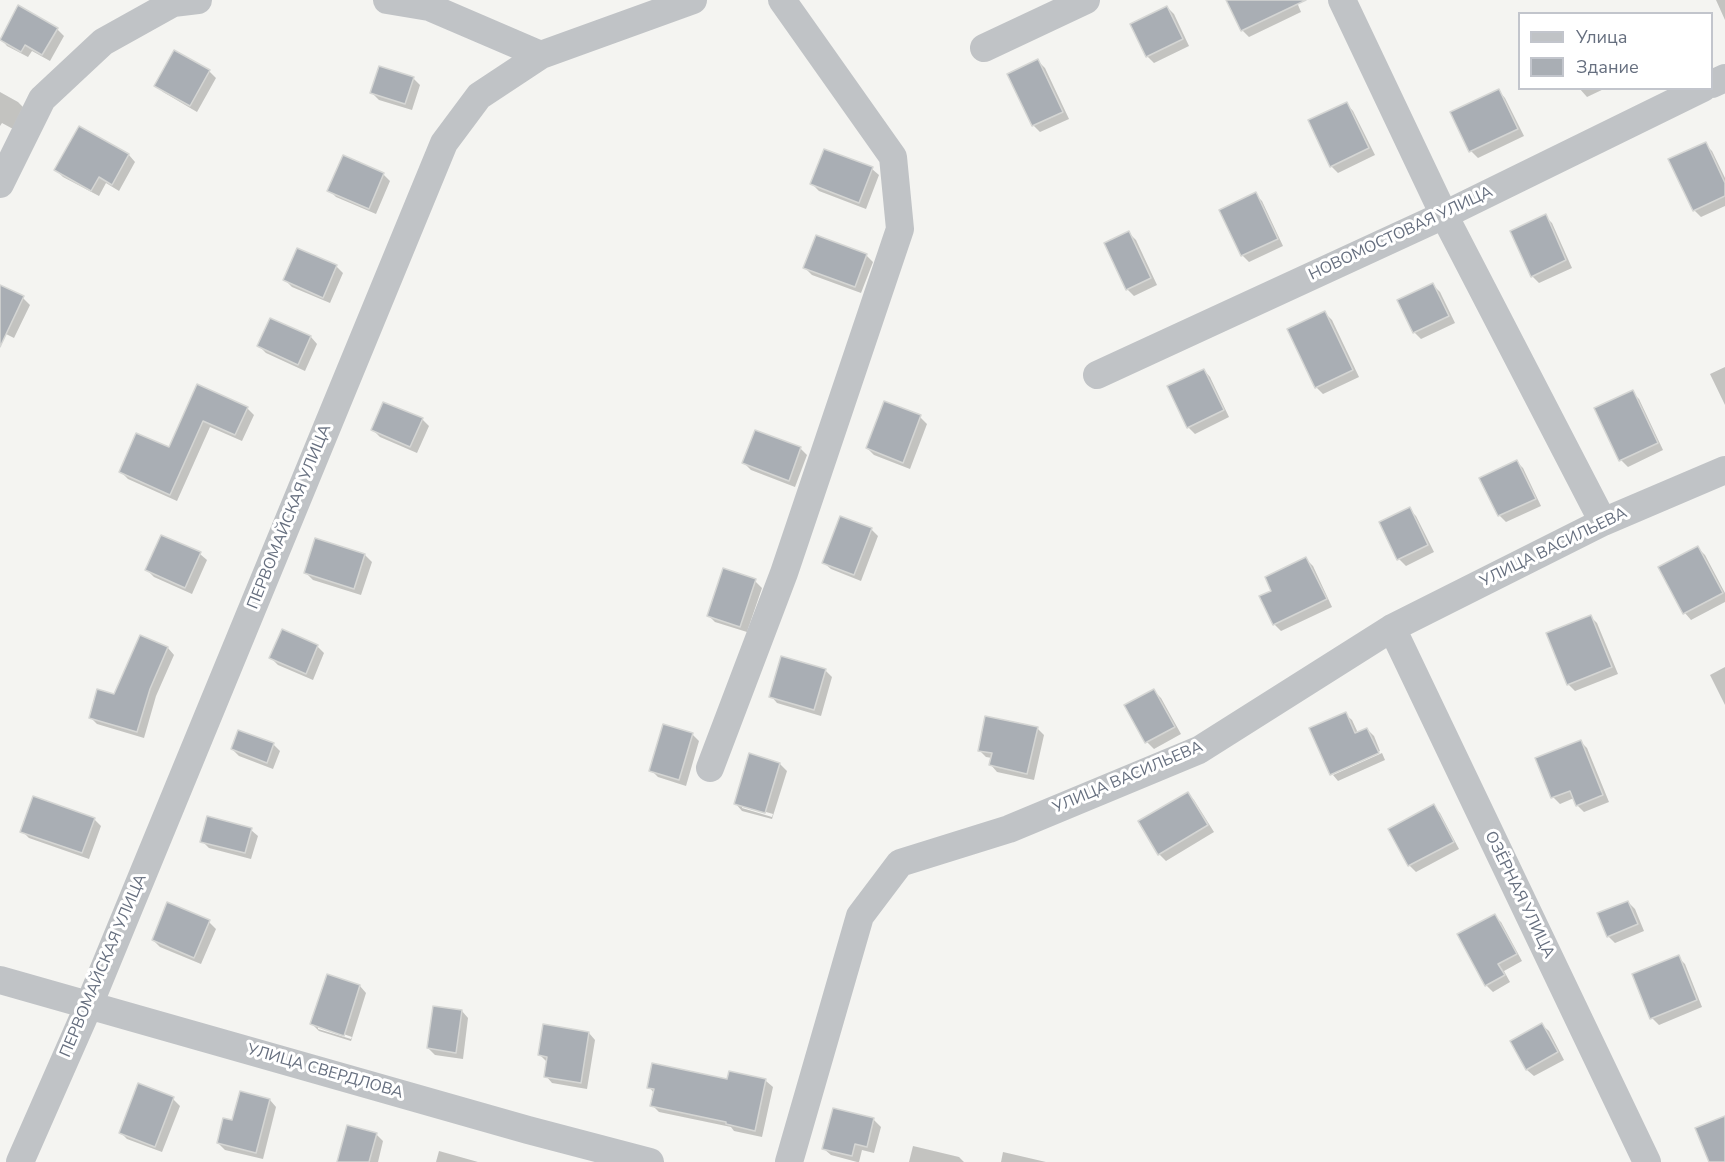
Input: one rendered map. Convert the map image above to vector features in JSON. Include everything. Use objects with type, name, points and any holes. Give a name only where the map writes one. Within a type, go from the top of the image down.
[{"type":"street","points":[[0,184],[42,99],[94,50],[103,42],[173,3],[198,0]]},
{"type":"street","points":[[387,0],[429,7],[541,55]]},
{"type":"street","name":"ПЕРВОМАЙСКАЯ УЛИЦА","points":[[20,1162],[89,1005],[444,143],[479,96],[541,55],[693,0]]},
{"type":"street","points":[[710,768],[784,573],[900,229],[893,157],[782,0]]},
{"type":"street","points":[[984,48],[1086,0]]},
{"type":"street","points":[[1342,0],[1444,214],[1603,522]]},
{"type":"street","name":"НОВОМОСТОВАЯ УЛИЦА","points":[[1097,375],[1444,214],[1699,90]]},
{"type":"street","name":"УЛИЦА ВАСИЛЬЕВА","points":[[789,1162],[860,916],[900,863],[1009,829],[1199,750],[1392,628],[1603,522],[1723,475]]},
{"type":"street","name":"ОЗЁРНАЯ УЛИЦА","points":[[1392,628],[1647,1162]]},
{"type":"street","name":"УЛИЦА СВЕРДЛОВА","points":[[0,980],[528,1130],[650,1162]]},
{"type":"building","points":[[1226,0],[1306,0],[1241,31]]},
{"type":"building","points":[[18,5],[58,28],[42,55],[25,45],[21,52],[0,40]]},
{"type":"building","points":[[1167,6],[1183,39],[1146,57],[1130,24]]},
{"type":"building","points":[[174,50],[210,70],[190,106],[154,86]]},
{"type":"building","points":[[1038,59],[1063,112],[1032,126],[1007,74]]},
{"type":"building","points":[[379,66],[414,77],[405,104],[370,93]]},
{"type":"building","points":[[1499,89],[1518,129],[1469,152],[1450,112]]},
{"type":"building","points":[[1347,102],[1369,148],[1330,167],[1308,120]]},
{"type":"building","points":[[79,126],[129,154],[112,185],[99,177],[91,191],[54,170]]},
{"type":"building","points":[[1706,142],[1725,183],[1725,196],[1693,211],[1668,159]]},
{"type":"building","points":[[824,149],[873,167],[859,203],[810,184]]},
{"type":"building","points":[[343,155],[384,173],[369,209],[327,191]]},
{"type":"building","points":[[1256,192],[1278,239],[1241,256],[1219,210]]},
{"type":"building","points":[[1546,214],[1566,260],[1531,277],[1510,231]]},
{"type":"building","points":[[1129,231],[1151,278],[1126,290],[1104,243]]},
{"type":"building","points":[[816,235],[867,254],[855,287],[803,268]]},
{"type":"building","points":[[297,248],[337,265],[323,298],[283,280]]},
{"type":"building","points":[[1433,283],[1449,316],[1413,333],[1397,300]]},
{"type":"building","points":[[0,285],[24,296],[0,347]]},
{"type":"building","points":[[1325,311],[1353,370],[1315,388],[1287,329]]},
{"type":"building","points":[[270,318],[311,336],[298,365],[257,346]]},
{"type":"building","points":[[1204,369],[1224,410],[1187,428],[1167,386]]},
{"type":"building","points":[[197,384],[248,407],[235,435],[203,421],[170,495],[119,472],[136,433],[169,447]]},
{"type":"building","points":[[1633,390],[1658,443],[1619,461],[1594,408]]},
{"type":"building","points":[[884,401],[921,415],[903,463],[866,448]]},
{"type":"building","points":[[383,402],[423,418],[410,447],[371,430]]},
{"type":"building","points":[[755,430],[801,447],[789,481],[742,463]]},
{"type":"building","points":[[1517,460],[1536,499],[1498,516],[1479,478]]},
{"type":"building","points":[[1410,507],[1428,545],[1397,560],[1379,522]]},
{"type":"building","points":[[840,516],[872,528],[854,575],[822,563]]},
{"type":"building","points":[[161,535],[201,552],[185,588],[145,570]]},
{"type":"building","points":[[315,538],[365,554],[354,589],[304,573]]},
{"type":"building","points":[[1698,546],[1723,593],[1683,614],[1658,567]]},
{"type":"building","points":[[1306,557],[1327,599],[1273,625],[1259,596],[1271,591],[1265,577]]},
{"type":"building","points":[[723,568],[756,579],[740,627],[707,616]]},
{"type":"building","points":[[1591,615],[1612,667],[1567,685],[1546,633]]},
{"type":"building","points":[[282,629],[318,645],[306,674],[269,658]]},
{"type":"building","points":[[140,635],[168,647],[150,689],[137,732],[89,718],[97,689],[114,694]]},
{"type":"building","points":[[781,656],[826,669],[814,710],[769,697]]},
{"type":"building","points":[[1154,689],[1175,727],[1145,743],[1124,705]]},
{"type":"building","points":[[1346,712],[1355,733],[1367,728],[1379,753],[1330,775],[1309,728]]},
{"type":"building","points":[[985,716],[1038,727],[1027,774],[989,765],[992,753],[978,751]]},
{"type":"building","points":[[663,724],[693,733],[679,780],[649,771]]},
{"type":"building","points":[[238,730],[274,743],[267,763],[231,749]]},
{"type":"building","points":[[1581,740],[1603,795],[1576,806],[1570,791],[1551,798],[1535,758]]},
{"type":"building","points":[[749,753],[780,763],[765,813],[734,804]]},
{"type":"building","points":[[1188,792],[1208,825],[1158,855],[1138,821]]},
{"type":"building","points":[[33,796],[95,818],[82,853],[20,832]]},
{"type":"building","points":[[1434,804],[1454,842],[1408,866],[1388,829]]},
{"type":"building","points":[[207,816],[252,828],[245,853],[200,842]]},
{"type":"building","points":[[1628,901],[1638,924],[1607,937],[1597,913]]},
{"type":"building","points":[[167,902],[210,920],[194,958],[152,940]]},
{"type":"building","points":[[1495,914],[1517,954],[1498,964],[1505,975],[1485,986],[1457,934]]},
{"type":"building","points":[[1679,955],[1697,1000],[1650,1019],[1632,974]]},
{"type":"building","points":[[327,974],[360,985],[344,1036],[310,1024]]},
{"type":"building","points":[[433,1006],[462,1010],[456,1053],[427,1048]]},
{"type":"building","points":[[1542,1023],[1558,1052],[1526,1070],[1510,1041]]},
{"type":"building","points":[[543,1024],[589,1032],[581,1083],[544,1077],[547,1057],[538,1055]]},
{"type":"building","points":[[652,1063],[727,1079],[729,1071],[766,1079],[755,1131],[726,1124],[726,1122],[650,1106],[654,1089],[647,1088]]},
{"type":"building","points":[[138,1083],[174,1097],[155,1147],[119,1133]]},
{"type":"building","points":[[240,1091],[270,1099],[256,1153],[217,1143],[223,1118],[232,1120]]},
{"type":"building","points":[[833,1108],[874,1118],[867,1147],[855,1144],[852,1156],[822,1149]]},
{"type":"building","points":[[1725,1116],[1725,1162],[1709,1162],[1695,1128]]},
{"type":"building","points":[[347,1125],[377,1133],[369,1162],[337,1162]]}]
